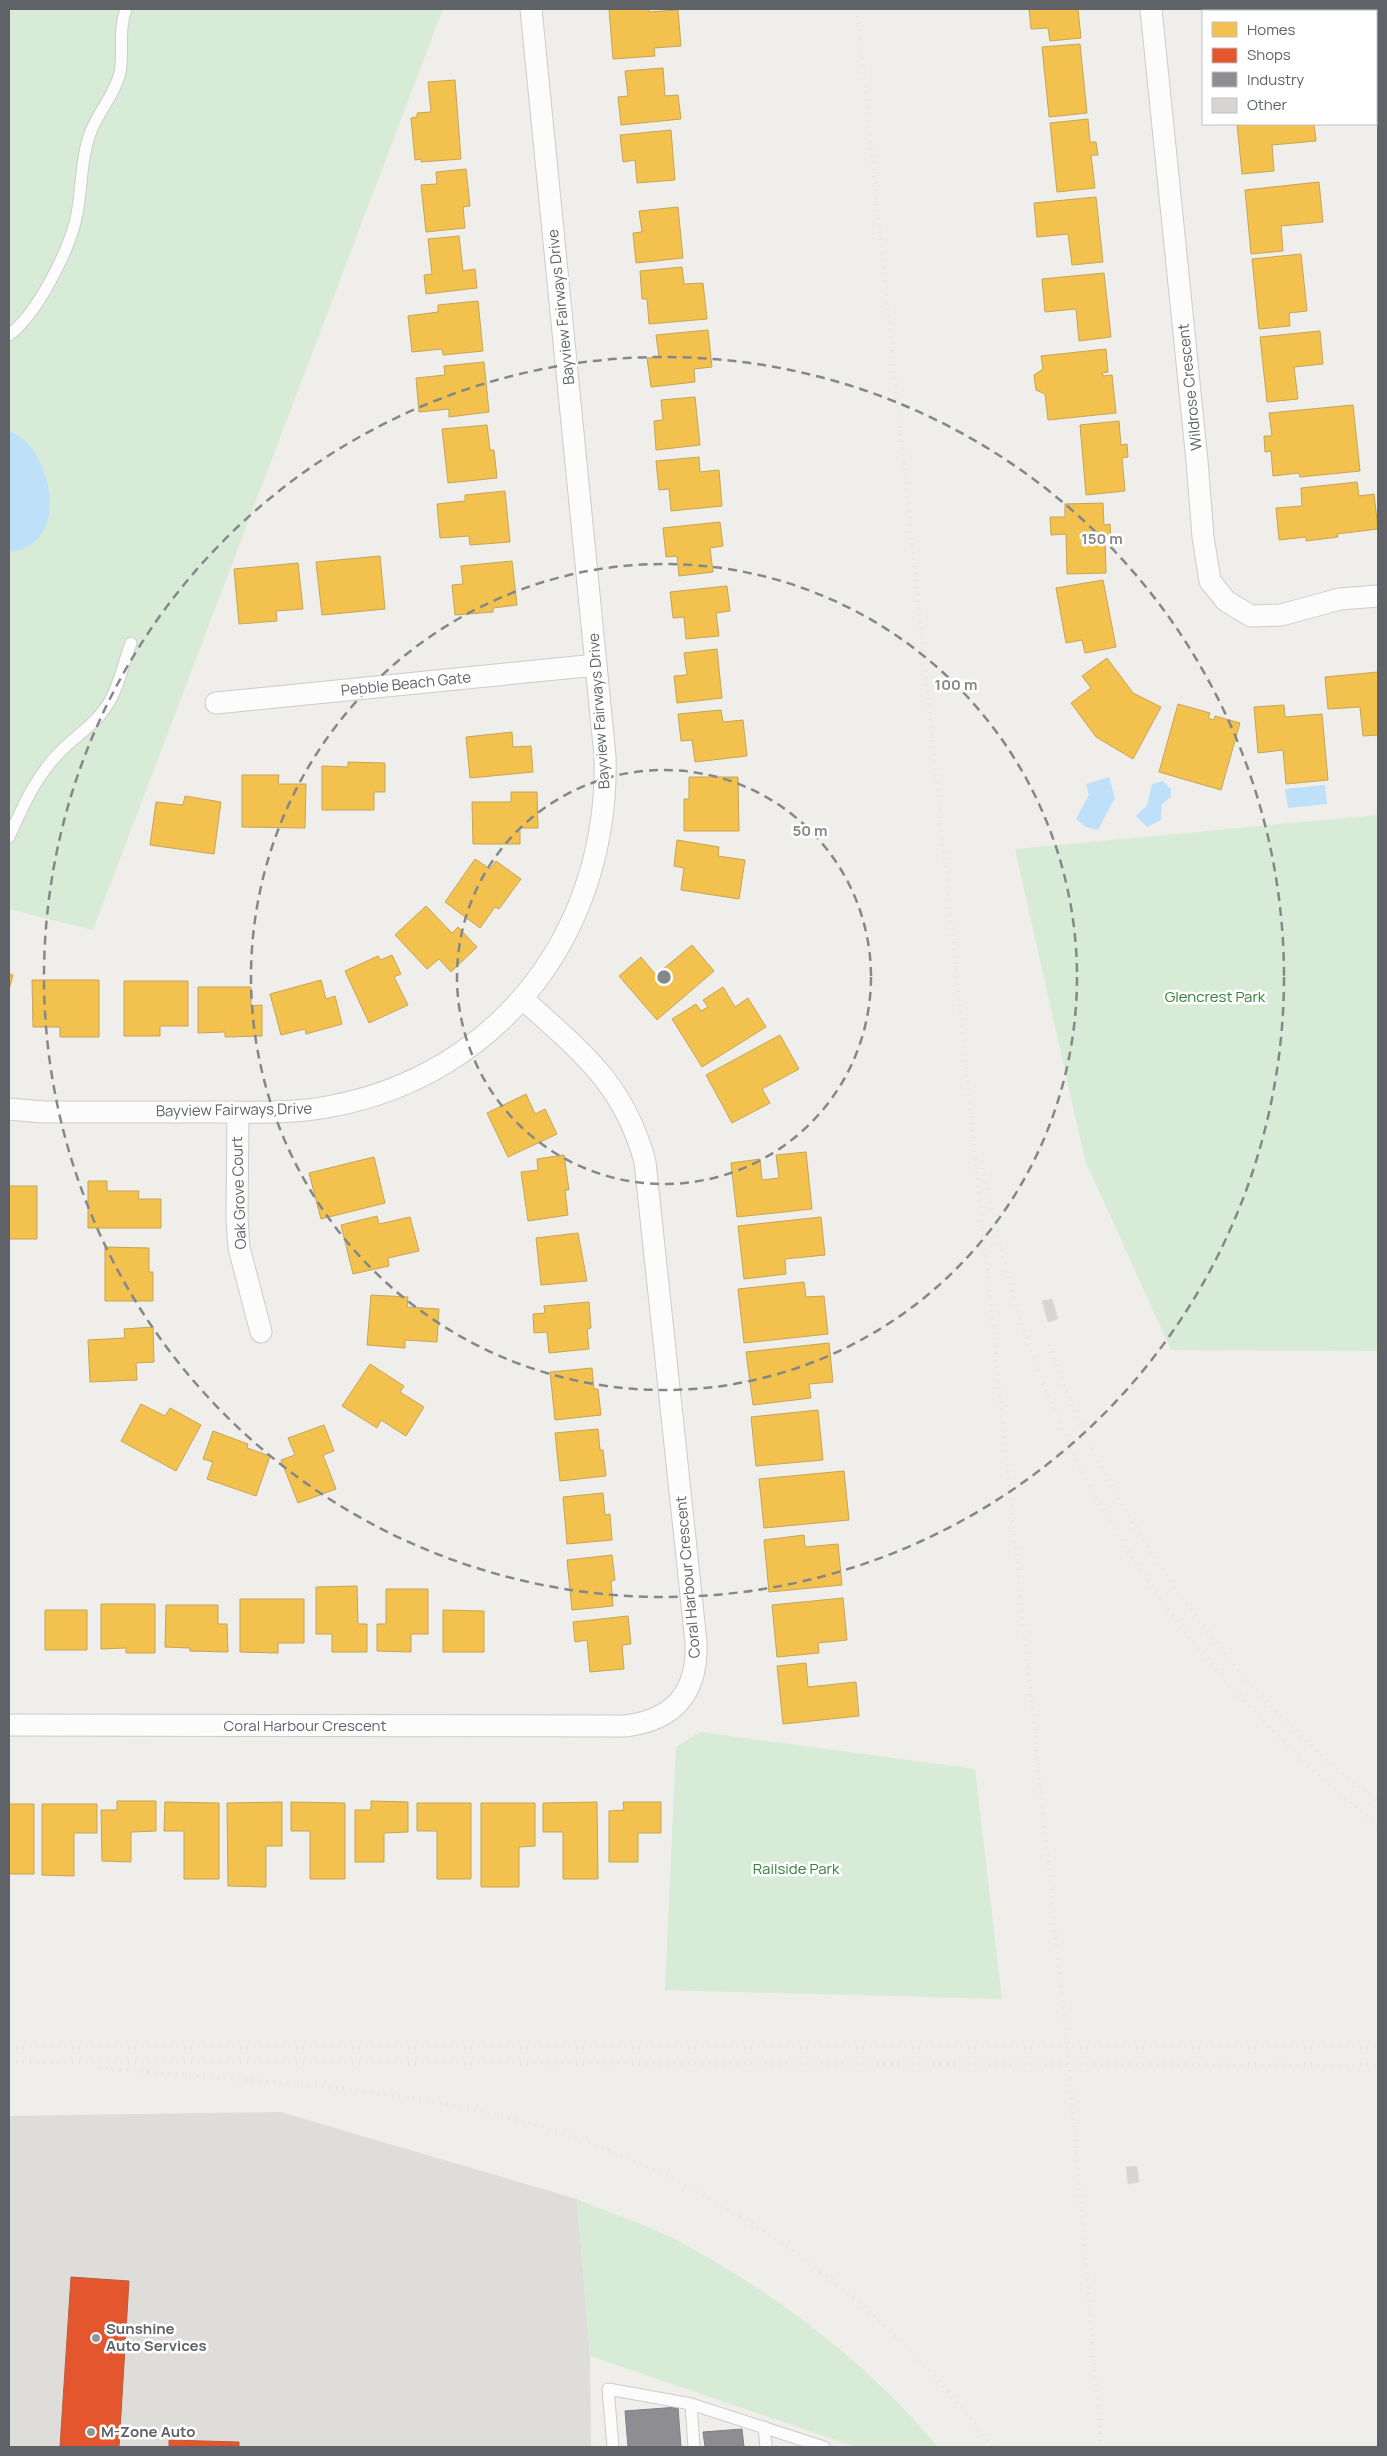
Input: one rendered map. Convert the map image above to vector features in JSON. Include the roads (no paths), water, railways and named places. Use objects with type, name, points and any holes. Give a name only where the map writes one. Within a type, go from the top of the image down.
[{"type":"street","name":"Bayview Fairways Drive","points":[[9,1109],[44,1112],[282,1112],[327,1108],[372,1097],[415,1080],[457,1056],[493,1028],[522,999],[544,972],[576,914],[599,842],[606,778],[531,9]]},
{"type":"street","name":"Wildrose Crescent","points":[[1151,9],[1203,537],[1210,580],[1226,601],[1251,616],[1281,615],[1340,599],[1378,596]]},
{"type":"street","name":"Pebble Beach Gate","points":[[216,703],[596,665]]},
{"type":"street","name":"Coral Harbour Crescent","points":[[9,1725],[625,1726],[656,1719],[679,1702],[688,1688],[694,1673],[696,1642],[645,1162],[636,1131],[610,1084],[589,1060],[522,999]]},
{"type":"street","name":"Oak Grove Court","points":[[238,1112],[237,1219],[239,1248],[261,1332]]},
{"type":"lane","points":[[9,335],[28,315],[60,264],[71,238],[77,213],[83,162],[91,130],[106,104],[120,73],[121,22],[126,9]]},
{"type":"lane","points":[[9,837],[30,792],[42,774],[60,751],[96,721],[107,707],[116,689],[131,643]]},
{"type":"lane","points":[[613,2447],[608,2389],[691,2404],[824,2447]]},
{"type":"lane","points":[[691,2404],[694,2447]]},
{"type":"lane","points":[[764,2427],[766,2447]]},
{"type":"water","points":[[9,431],[24,440],[36,455],[45,474],[50,495],[49,515],[42,533],[29,546],[9,552]]},
{"type":"water","points":[[1109,777],[1115,798],[1098,830],[1086,827],[1076,819],[1089,795],[1086,784]]},
{"type":"water","points":[[1163,781],[1171,789],[1171,797],[1162,804],[1161,820],[1147,827],[1136,816],[1147,805],[1152,784]]},
{"type":"water","points":[[1325,785],[1327,804],[1288,808],[1285,789]]},
{"type":"railway","points":[[857,9],[1069,2065],[1101,2447]]},
{"type":"railway","points":[[981,1161],[1005,1264],[1036,1364],[1064,1432],[1097,1498],[1134,1560],[1175,1618],[1220,1674],[1322,1778],[1378,1825]]},
{"type":"railway","points":[[1049,1345],[1075,1413],[1106,1476],[1170,1581],[1244,1677],[1286,1721],[1331,1763],[1378,1801]]},
{"type":"railway","points":[[9,2047],[1378,2047]]},
{"type":"railway","points":[[9,2062],[1378,2065]]},
{"type":"railway","points":[[99,2068],[301,2084],[452,2105],[501,2116],[561,2133],[619,2154],[676,2180],[730,2210],[783,2244],[833,2282],[880,2322],[924,2365],[960,2405],[992,2447]]},
{"type":"place","name":"Sunshine Auto Services","points":[[96,2338]]},
{"type":"place","name":"M-Zone Auto","points":[[91,2432]]},
{"type":"park label","name":"Glencrest Park","points":[[1215,997]]},
{"type":"park label","name":"Railside Park","points":[[796,1869]]}]
